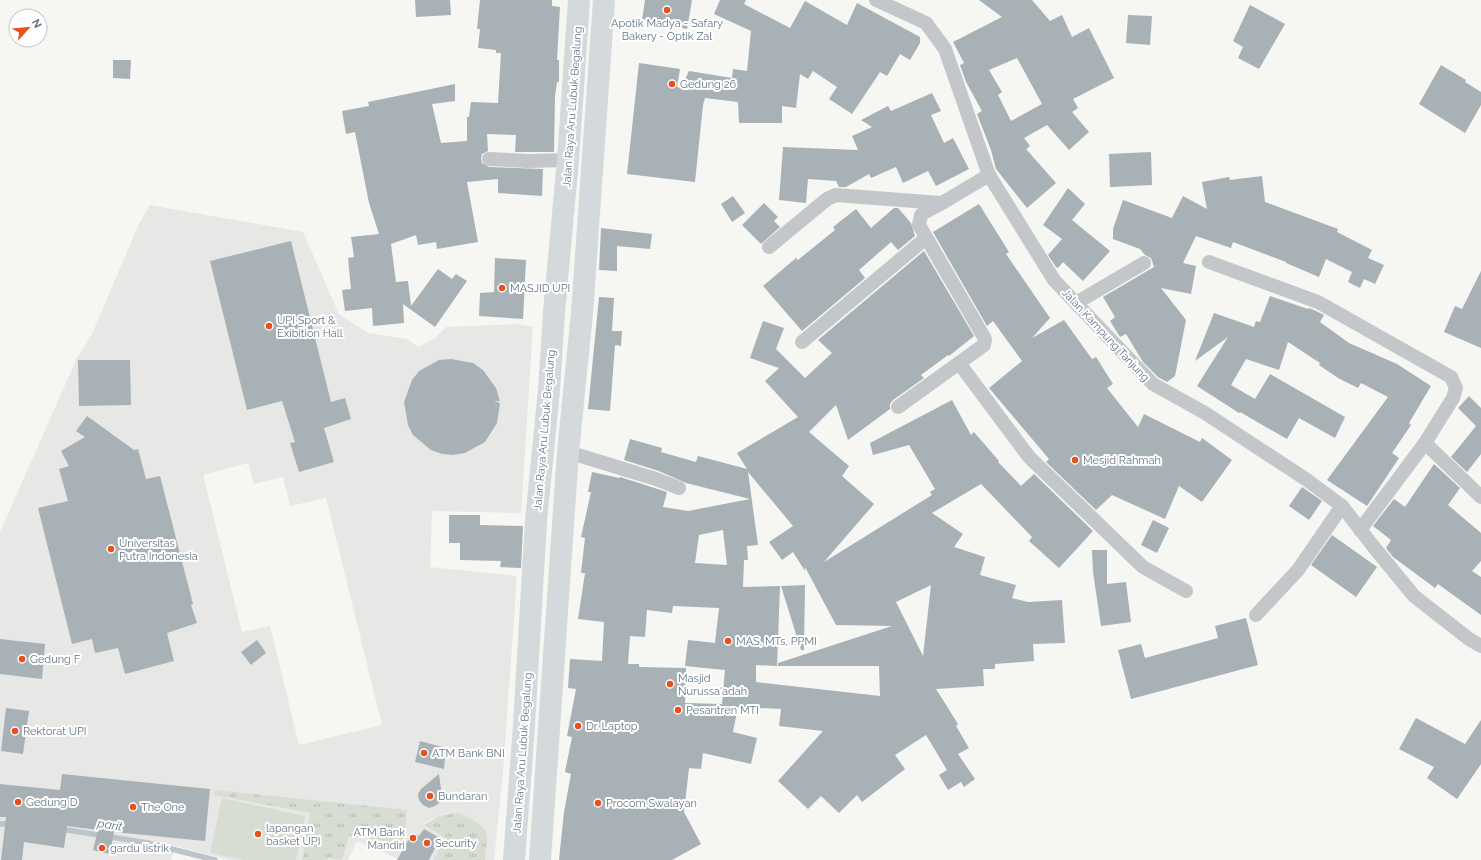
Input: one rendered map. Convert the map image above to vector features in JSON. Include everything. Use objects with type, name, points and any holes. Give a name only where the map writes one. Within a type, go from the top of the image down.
[{"type":"main road","name":"Jalan Raya Aru Lubuk Begalung","points":[[514,860],[524,725],[536,521],[549,390],[580,0]]},
{"type":"main road","points":[[540,860],[568,452],[582,313],[604,0]]},
{"type":"main road","points":[[554,312],[582,313]]},
{"type":"street","name":"Jalan Kampung Tanjung","points":[[876,0],[926,23],[945,49],[989,175],[1054,280],[1153,384],[1206,413],[1307,480],[1342,506],[1414,596],[1481,646]]},
{"type":"street","points":[[489,159],[527,161],[568,160]]},
{"type":"street","points":[[898,407],[984,345],[984,339],[919,225],[921,215],[925,212],[989,175]]},
{"type":"street","points":[[769,247],[827,199],[836,195],[942,203]]},
{"type":"street","points":[[802,342],[926,238]]},
{"type":"street","points":[[1209,262],[1318,302],[1451,377],[1456,388],[1453,398],[1425,443],[1360,530]]},
{"type":"street","points":[[1076,303],[1144,263]]},
{"type":"street","points":[[959,363],[1029,457],[1143,567],[1186,591]]},
{"type":"street","points":[[1425,443],[1481,497]]},
{"type":"street","points":[[568,452],[656,479],[679,488]]},
{"type":"street","points":[[1256,615],[1298,570],[1342,506]]},
{"type":"shaded area","name":"Universitas Putra Indonesia","points":[[150,205],[303,232],[339,314],[368,333],[407,339],[418,347],[434,339],[446,327],[517,324],[533,327],[521,513],[432,511],[430,567],[517,576],[503,773],[494,860],[485,860],[487,834],[482,827],[465,816],[447,814],[431,819],[424,825],[446,839],[433,860],[424,858],[401,860],[357,841],[348,860],[327,860],[349,836],[404,844],[407,810],[214,795],[310,813],[302,860],[229,860],[176,846],[171,860],[0,860],[0,532],[76,360],[92,334],[138,226]],"holes":[[[248,463],[254,484],[283,477],[290,506],[326,498],[382,725],[299,745],[270,626],[242,632],[203,475]]]},
{"type":"green space","points":[[215,790],[407,810],[404,844],[349,836],[342,860],[329,858],[327,860],[302,860],[310,813],[214,795]]},
{"type":"green space","name":"lapangan basket UPI","points":[[222,798],[305,816],[296,860],[244,860],[210,853]]},
{"type":"green space","points":[[457,813],[479,824],[485,831],[487,838],[485,860],[433,860],[446,839],[424,825],[439,816]]},
{"type":"building","points":[[415,0],[450,0],[451,15],[416,17]]},
{"type":"building","points":[[480,0],[552,0],[552,6],[560,7],[557,60],[559,60],[559,82],[557,82],[555,96],[554,152],[515,152],[516,135],[487,134],[488,151],[482,154],[481,158],[482,163],[489,167],[543,169],[542,196],[498,193],[498,179],[467,182],[478,242],[437,249],[436,242],[418,245],[416,235],[391,244],[396,282],[408,281],[411,306],[438,269],[452,279],[456,274],[467,281],[435,327],[403,304],[404,323],[373,326],[372,308],[345,311],[342,290],[351,289],[348,258],[354,257],[351,237],[379,234],[369,203],[355,132],[346,134],[342,111],[369,106],[368,102],[455,84],[455,101],[432,104],[441,143],[467,141],[467,117],[469,117],[471,102],[498,103],[501,53],[496,53],[496,50],[478,48],[480,29],[477,29]]},
{"type":"building","name":"Apotik Madya - Safary Bakery - Optik Zal","points":[[645,0],[692,0],[687,29],[642,21]]},
{"type":"building","points":[[720,0],[746,0],[744,4],[790,28],[805,1],[847,25],[857,3],[920,37],[920,43],[910,60],[900,54],[887,76],[880,72],[852,114],[829,99],[837,87],[813,71],[808,79],[800,74],[796,108],[782,106],[782,123],[739,123],[738,102],[705,98],[695,182],[627,174],[639,63],[680,69],[677,87],[681,88],[689,71],[732,78],[733,69],[747,71],[751,31],[714,14]]},
{"type":"building","points":[[979,0],[1032,0],[1050,21],[1062,15],[1072,37],[1089,28],[1114,78],[1073,99],[1078,108],[1072,112],[1089,132],[1069,150],[1047,125],[1024,138],[1030,146],[1026,149],[1056,183],[1027,208],[996,169],[991,150],[977,114],[982,111],[966,82],[960,65],[964,63],[953,42],[1002,17]],"holes":[[[1017,58],[1042,104],[1011,121],[998,95],[1002,92],[989,70]]]},
{"type":"building","points":[[1250,5],[1285,24],[1259,69],[1238,58],[1243,47],[1233,41]]},
{"type":"building","points":[[1128,15],[1152,16],[1150,45],[1126,43]]},
{"type":"building","points":[[113,60],[131,60],[130,79],[113,78]]},
{"type":"building","points":[[1441,65],[1466,80],[1465,82],[1481,92],[1481,105],[1465,133],[1419,104]]},
{"type":"building","points":[[932,93],[941,111],[931,115],[944,143],[953,138],[969,169],[936,186],[928,171],[903,183],[896,167],[871,178],[869,174],[846,187],[839,187],[836,181],[808,179],[806,203],[779,200],[783,147],[858,150],[852,136],[872,127],[861,120],[888,106],[891,111]]},
{"type":"building","points":[[1151,152],[1152,185],[1110,187],[1109,154]]},
{"type":"building","points":[[1262,176],[1265,202],[1338,229],[1337,232],[1372,250],[1368,258],[1384,265],[1375,284],[1364,279],[1360,288],[1348,282],[1352,272],[1326,259],[1319,277],[1286,262],[1233,242],[1231,248],[1196,236],[1183,263],[1196,266],[1191,294],[1161,288],[1186,320],[1175,376],[1167,382],[1158,377],[1143,362],[1126,334],[1120,337],[1110,321],[1115,317],[1103,297],[1154,267],[1151,258],[1145,255],[1140,249],[1113,239],[1113,229],[1123,200],[1172,218],[1183,196],[1207,209],[1202,182],[1229,177],[1230,180]]},
{"type":"building","points":[[1068,188],[1085,204],[1072,220],[1110,251],[1083,281],[1063,262],[1058,268],[1056,267],[1048,255],[1062,239],[1043,225]]},
{"type":"building","points":[[733,196],[745,213],[732,222],[721,204]]},
{"type":"building","points":[[764,203],[778,217],[774,221],[780,227],[761,244],[742,225]]},
{"type":"building","points":[[979,204],[1009,252],[1006,254],[1050,318],[1032,338],[1064,320],[1092,359],[1096,357],[1113,384],[1107,388],[1138,427],[1144,414],[1200,442],[1202,438],[1232,460],[1202,502],[1179,486],[1165,519],[1112,495],[1096,510],[1046,462],[1049,459],[989,388],[1022,361],[993,321],[987,326],[933,232]]},
{"type":"building","points":[[894,208],[898,208],[911,223],[915,236],[898,250],[891,242],[859,270],[865,278],[802,331],[763,286],[796,258],[798,260],[835,230],[833,227],[856,209],[871,228]]},
{"type":"building","points":[[601,228],[652,234],[650,249],[617,246],[617,271],[599,270]]},
{"type":"building","name":"UPI Sport & Exibition Hall","points":[[291,241],[331,402],[345,398],[351,419],[324,428],[334,462],[299,472],[290,443],[295,442],[282,401],[247,410],[210,261]]},
{"type":"building","points":[[924,251],[974,336],[949,356],[948,355],[921,375],[924,378],[893,400],[890,404],[890,409],[848,440],[836,405],[809,432],[849,466],[842,476],[874,504],[824,562],[932,495],[930,492],[935,489],[909,445],[873,455],[870,443],[952,400],[971,435],[974,432],[999,461],[998,462],[1021,486],[1034,474],[1093,531],[1059,568],[1029,541],[1032,537],[981,484],[932,513],[963,534],[954,547],[985,557],[980,575],[1016,585],[1012,598],[1028,602],[1062,600],[1065,643],[1033,644],[1034,661],[995,664],[995,669],[983,669],[984,686],[936,689],[958,724],[956,726],[969,748],[958,754],[975,779],[964,787],[961,782],[948,790],[939,775],[947,770],[926,735],[895,755],[905,769],[862,802],[857,795],[839,813],[821,796],[808,809],[778,781],[823,731],[779,726],[781,709],[738,707],[733,732],[757,738],[751,764],[703,753],[701,769],[689,768],[684,812],[701,844],[672,860],[559,860],[564,812],[571,774],[565,772],[572,737],[567,736],[576,689],[568,688],[570,659],[602,661],[604,622],[578,619],[585,573],[581,573],[585,538],[581,537],[591,492],[588,492],[592,472],[620,477],[667,492],[663,507],[688,511],[750,499],[686,483],[659,471],[624,460],[630,439],[662,448],[661,452],[696,462],[698,456],[747,469],[737,453],[798,417],[765,381],[779,368],[750,358],[763,321],[784,328],[776,349],[805,378],[832,353],[818,340]],"holes":[[[748,472],[793,526],[769,542],[782,560],[793,552],[805,571],[805,567],[836,625],[892,626],[778,663],[778,666],[879,666],[880,696],[756,682],[756,665],[777,666],[780,586],[743,587],[744,560],[748,560],[747,546],[758,545]],[[723,530],[727,565],[695,563],[699,535]],[[931,585],[923,656],[896,602]],[[673,606],[719,608],[715,643],[688,640],[685,666],[725,670],[722,704],[685,703],[686,668],[639,667],[639,664],[628,664],[630,636],[645,637],[647,610],[672,613]]]},
{"type":"building","name":"MASJID UPI","points":[[495,258],[526,260],[523,319],[479,316],[480,293],[494,292]]},
{"type":"building","points":[[1481,271],[1481,348],[1444,332],[1455,306],[1462,309]]},
{"type":"building","points":[[1270,296],[1308,309],[1309,308],[1324,315],[1320,322],[1349,343],[1397,364],[1431,386],[1409,423],[1411,425],[1392,453],[1399,458],[1367,506],[1327,480],[1388,397],[1361,383],[1358,388],[1338,378],[1319,365],[1320,363],[1288,342],[1279,370],[1246,359],[1231,385],[1255,399],[1270,374],[1345,417],[1335,438],[1299,418],[1287,439],[1240,412],[1239,413],[1197,386],[1228,337],[1195,361],[1214,313],[1254,327],[1256,321],[1260,322]]},
{"type":"building","points":[[599,297],[614,298],[612,331],[622,331],[621,346],[615,345],[610,411],[588,409]]},
{"type":"building","points":[[451,359],[473,363],[483,370],[496,388],[500,401],[494,401],[500,403],[497,423],[485,442],[465,453],[453,455],[442,454],[431,450],[413,435],[408,425],[404,402],[412,380],[419,371],[439,360]]},
{"type":"building","points":[[78,360],[130,360],[131,405],[79,406]]},
{"type":"building","points":[[1469,396],[1481,408],[1481,454],[1467,472],[1451,457],[1476,426],[1458,408]]},
{"type":"building","points":[[87,416],[134,450],[138,449],[146,479],[160,476],[193,604],[191,605],[197,623],[167,633],[174,661],[125,674],[118,648],[95,653],[92,639],[72,644],[38,508],[68,501],[59,469],[69,466],[61,451],[85,437],[76,431]]},
{"type":"building","points":[[1434,464],[1460,488],[1448,505],[1481,533],[1481,561],[1472,571],[1481,577],[1481,615],[1438,584],[1435,588],[1393,557],[1386,548],[1391,540],[1373,526],[1394,499],[1405,507]]},
{"type":"building","points":[[1302,487],[1322,501],[1309,520],[1289,506]]},
{"type":"building","points":[[449,515],[480,515],[480,525],[523,526],[521,568],[500,567],[501,561],[460,560],[460,543],[449,543]]},
{"type":"building","points":[[1153,520],[1169,528],[1157,553],[1141,545]]},
{"type":"building","points":[[1332,535],[1377,567],[1356,597],[1311,565]]},
{"type":"building","points":[[1092,550],[1107,550],[1107,584],[1126,582],[1131,622],[1101,626],[1093,572]]},
{"type":"building","points":[[805,585],[804,650],[801,650],[781,586]]},
{"type":"building","points":[[1246,618],[1258,665],[1131,699],[1118,650],[1141,644],[1145,658],[1218,638],[1215,626]]},
{"type":"building","name":"Gedung F","points":[[0,639],[45,644],[42,679],[0,674]]},
{"type":"building","points":[[257,640],[266,653],[251,665],[241,652]]},
{"type":"building","name":"Rektorat UPI","points":[[6,708],[29,711],[23,754],[1,751]]},
{"type":"building","points":[[1416,718],[1465,744],[1481,720],[1481,764],[1457,799],[1427,778],[1434,767],[1399,749]]},
{"type":"building","points":[[420,741],[446,748],[444,769],[415,762]]},
{"type":"building","name":"The One","points":[[62,774],[210,789],[205,841],[114,832],[110,854],[93,850],[98,830],[67,826],[64,848],[24,842],[22,860],[1,860],[6,817],[0,817],[0,784],[60,790]]},
{"type":"building","name":"Bundaran","points":[[439,774],[442,797],[439,803],[429,808],[423,805],[419,800],[418,794],[421,789]]},
{"type":"building","points":[[424,829],[440,838],[429,860],[397,860],[412,833],[419,836]]},
{"type":"waterway","name":"parit","points":[[0,824],[12,824]]},
{"type":"waterway","name":"parit","points":[[61,829],[148,843],[215,860]]},
{"type":"place","name":"Apotik Madya - Safary Bakery - Optik Zal","points":[[667,10]]},
{"type":"place","name":"Gedung 26","points":[[672,84]]},
{"type":"place","name":"MASJID UPI","points":[[502,288]]},
{"type":"place","name":"UPI Sport & Exibition Hall","points":[[269,326]]},
{"type":"place","name":"Mesjid Rahmah","points":[[1075,460]]},
{"type":"place","name":"Universitas Putra Indonesia","points":[[111,549]]},
{"type":"place","name":"MAS, MTs, PPMI","points":[[728,641]]},
{"type":"place","name":"Gedung F","points":[[22,659]]},
{"type":"place","name":"Masjid Nurussa'adah","points":[[670,684]]},
{"type":"place","name":"Pesantren MTI","points":[[678,710]]},
{"type":"place","name":"Dr. Laptop","points":[[578,726]]},
{"type":"place","name":"Rektorat UPI","points":[[15,731]]},
{"type":"place","name":"ATM Bank BNI","points":[[424,753]]},
{"type":"place","name":"Bundaran","points":[[430,796]]},
{"type":"place","name":"Gedung D","points":[[18,802]]},
{"type":"place","name":"Procom Swalayan","points":[[598,803]]},
{"type":"place","name":"The One","points":[[133,807]]},
{"type":"place","name":"lapangan basket UPI","points":[[258,834]]},
{"type":"place","name":"ATM Bank Mandiri","points":[[413,838]]},
{"type":"place","name":"Security","points":[[427,843]]},
{"type":"place","name":"gardu listrik","points":[[102,848]]}]
